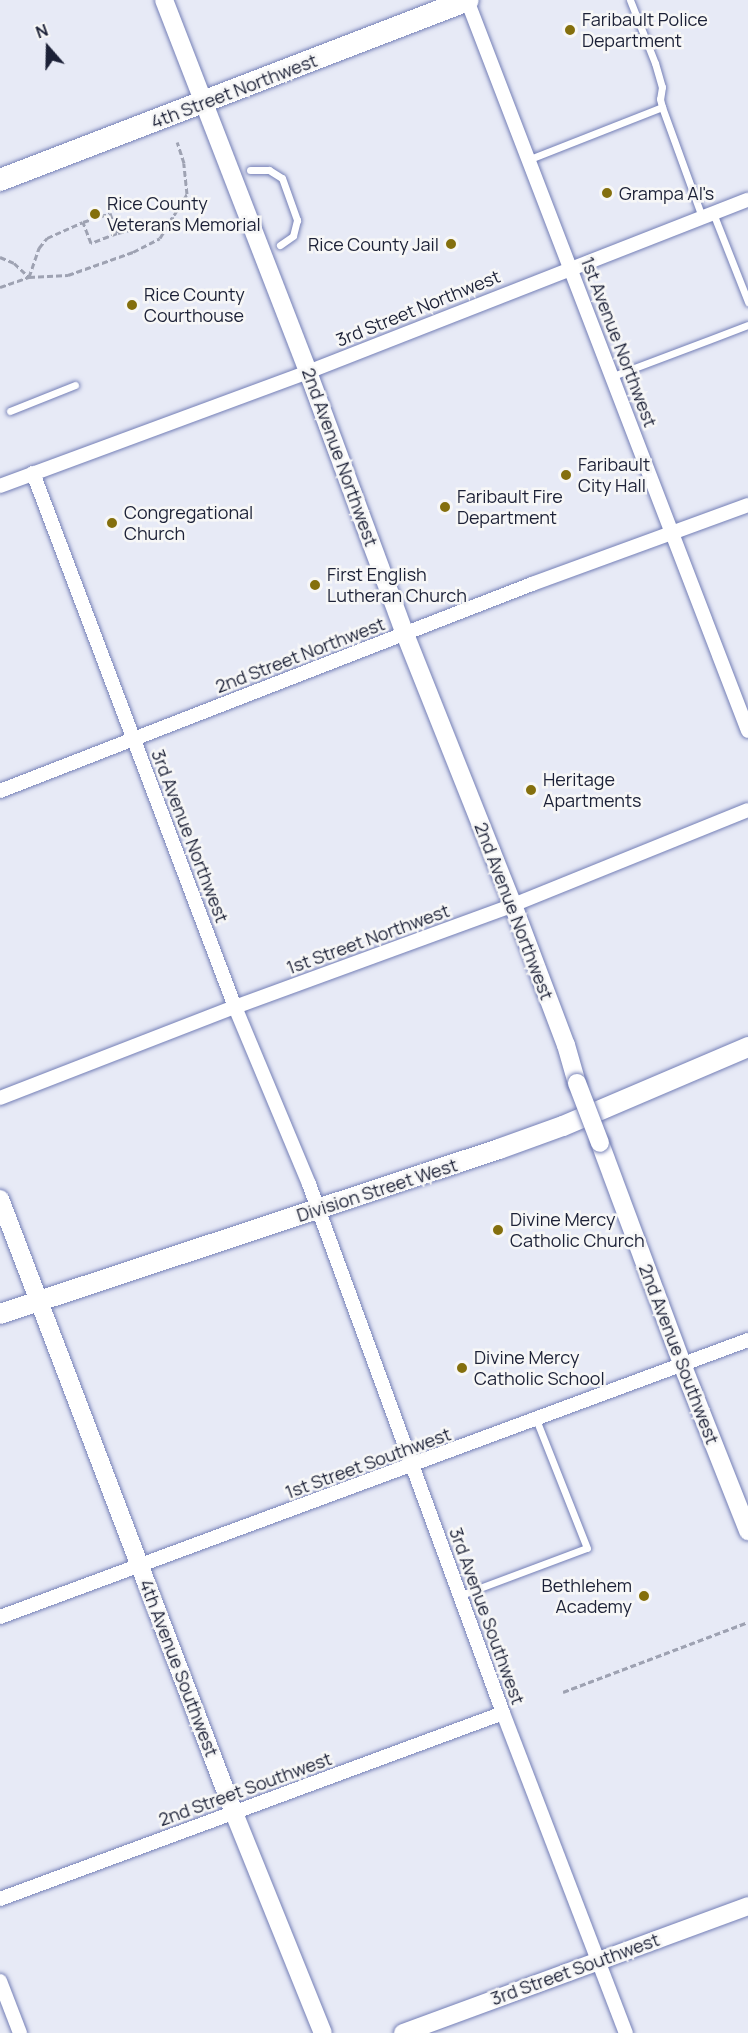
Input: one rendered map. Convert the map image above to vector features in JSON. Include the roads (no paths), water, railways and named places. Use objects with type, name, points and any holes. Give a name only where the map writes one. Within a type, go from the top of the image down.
[{"type":"main road","name":"4th Street Northwest","points":[[0,180],[467,0]]},
{"type":"main road","name":"Division Street West","points":[[0,1314],[563,1126],[748,1047]]},
{"type":"street","name":"2nd Avenue Northwest","points":[[164,0],[308,372],[405,634],[513,905],[600,1143]]},
{"type":"street","name":"1st Avenue Northwest","points":[[467,0],[748,731]]},
{"type":"street","name":"3rd Street Northwest","points":[[0,486],[308,372],[571,267],[748,200]]},
{"type":"street","name":"3rd Avenue Northwest","points":[[33,473],[235,1007],[318,1209]]},
{"type":"street","name":"2nd Street Northwest","points":[[0,791],[405,634],[748,505]]},
{"type":"street","name":"1st Street Northwest","points":[[0,1098],[235,1007],[513,905],[748,810]]},
{"type":"street","name":"2nd Avenue Southwest","points":[[600,1143],[682,1364],[748,1531]]},
{"type":"street","name":"4th Avenue Southwest","points":[[0,1199],[234,1813],[323,2033]]},
{"type":"street","name":"3rd Avenue Southwest","points":[[318,1209],[414,1465],[503,1713],[626,2033]]},
{"type":"street","name":"1st Street Southwest","points":[[0,1617],[748,1340]]},
{"type":"street","name":"2nd Street Southwest","points":[[0,1899],[503,1713]]},
{"type":"street","name":"3rd Street Southwest","points":[[403,2033],[748,1906]]},
{"type":"street","points":[[0,1981],[20,2033]]},
{"type":"lane","points":[[630,0],[662,87],[660,99],[662,107],[748,302]]},
{"type":"lane","points":[[530,159],[662,107]]},
{"type":"lane","points":[[250,171],[269,170],[282,178],[297,220],[293,236],[280,246]]},
{"type":"lane","points":[[613,376],[748,326]]},
{"type":"lane","points":[[10,411],[75,385]]},
{"type":"lane","points":[[461,1595],[587,1548],[536,1419]]},
{"type":"place","name":"Faribault Police Department","points":[[570,30]]},
{"type":"place","name":"Grampa Al's","points":[[607,193]]},
{"type":"place","name":"Rice County Veterans Memorial","points":[[95,214]]},
{"type":"place","name":"Rice County Jail","points":[[451,244]]},
{"type":"place","name":"Rice County Courthouse","points":[[132,305]]},
{"type":"place","name":"Faribault City Hall","points":[[566,475]]},
{"type":"place","name":"Faribault Fire Department","points":[[445,507]]},
{"type":"place","name":"Congregational Church","points":[[112,523]]},
{"type":"place","name":"First English Lutheran Church","points":[[315,585]]},
{"type":"place","name":"Heritage Apartments","points":[[531,790]]},
{"type":"place","name":"Divine Mercy Catholic Church","points":[[498,1230]]},
{"type":"place","name":"Divine Mercy Catholic School","points":[[462,1368]]},
{"type":"place","name":"Bethlehem Academy","points":[[644,1596]]}]
